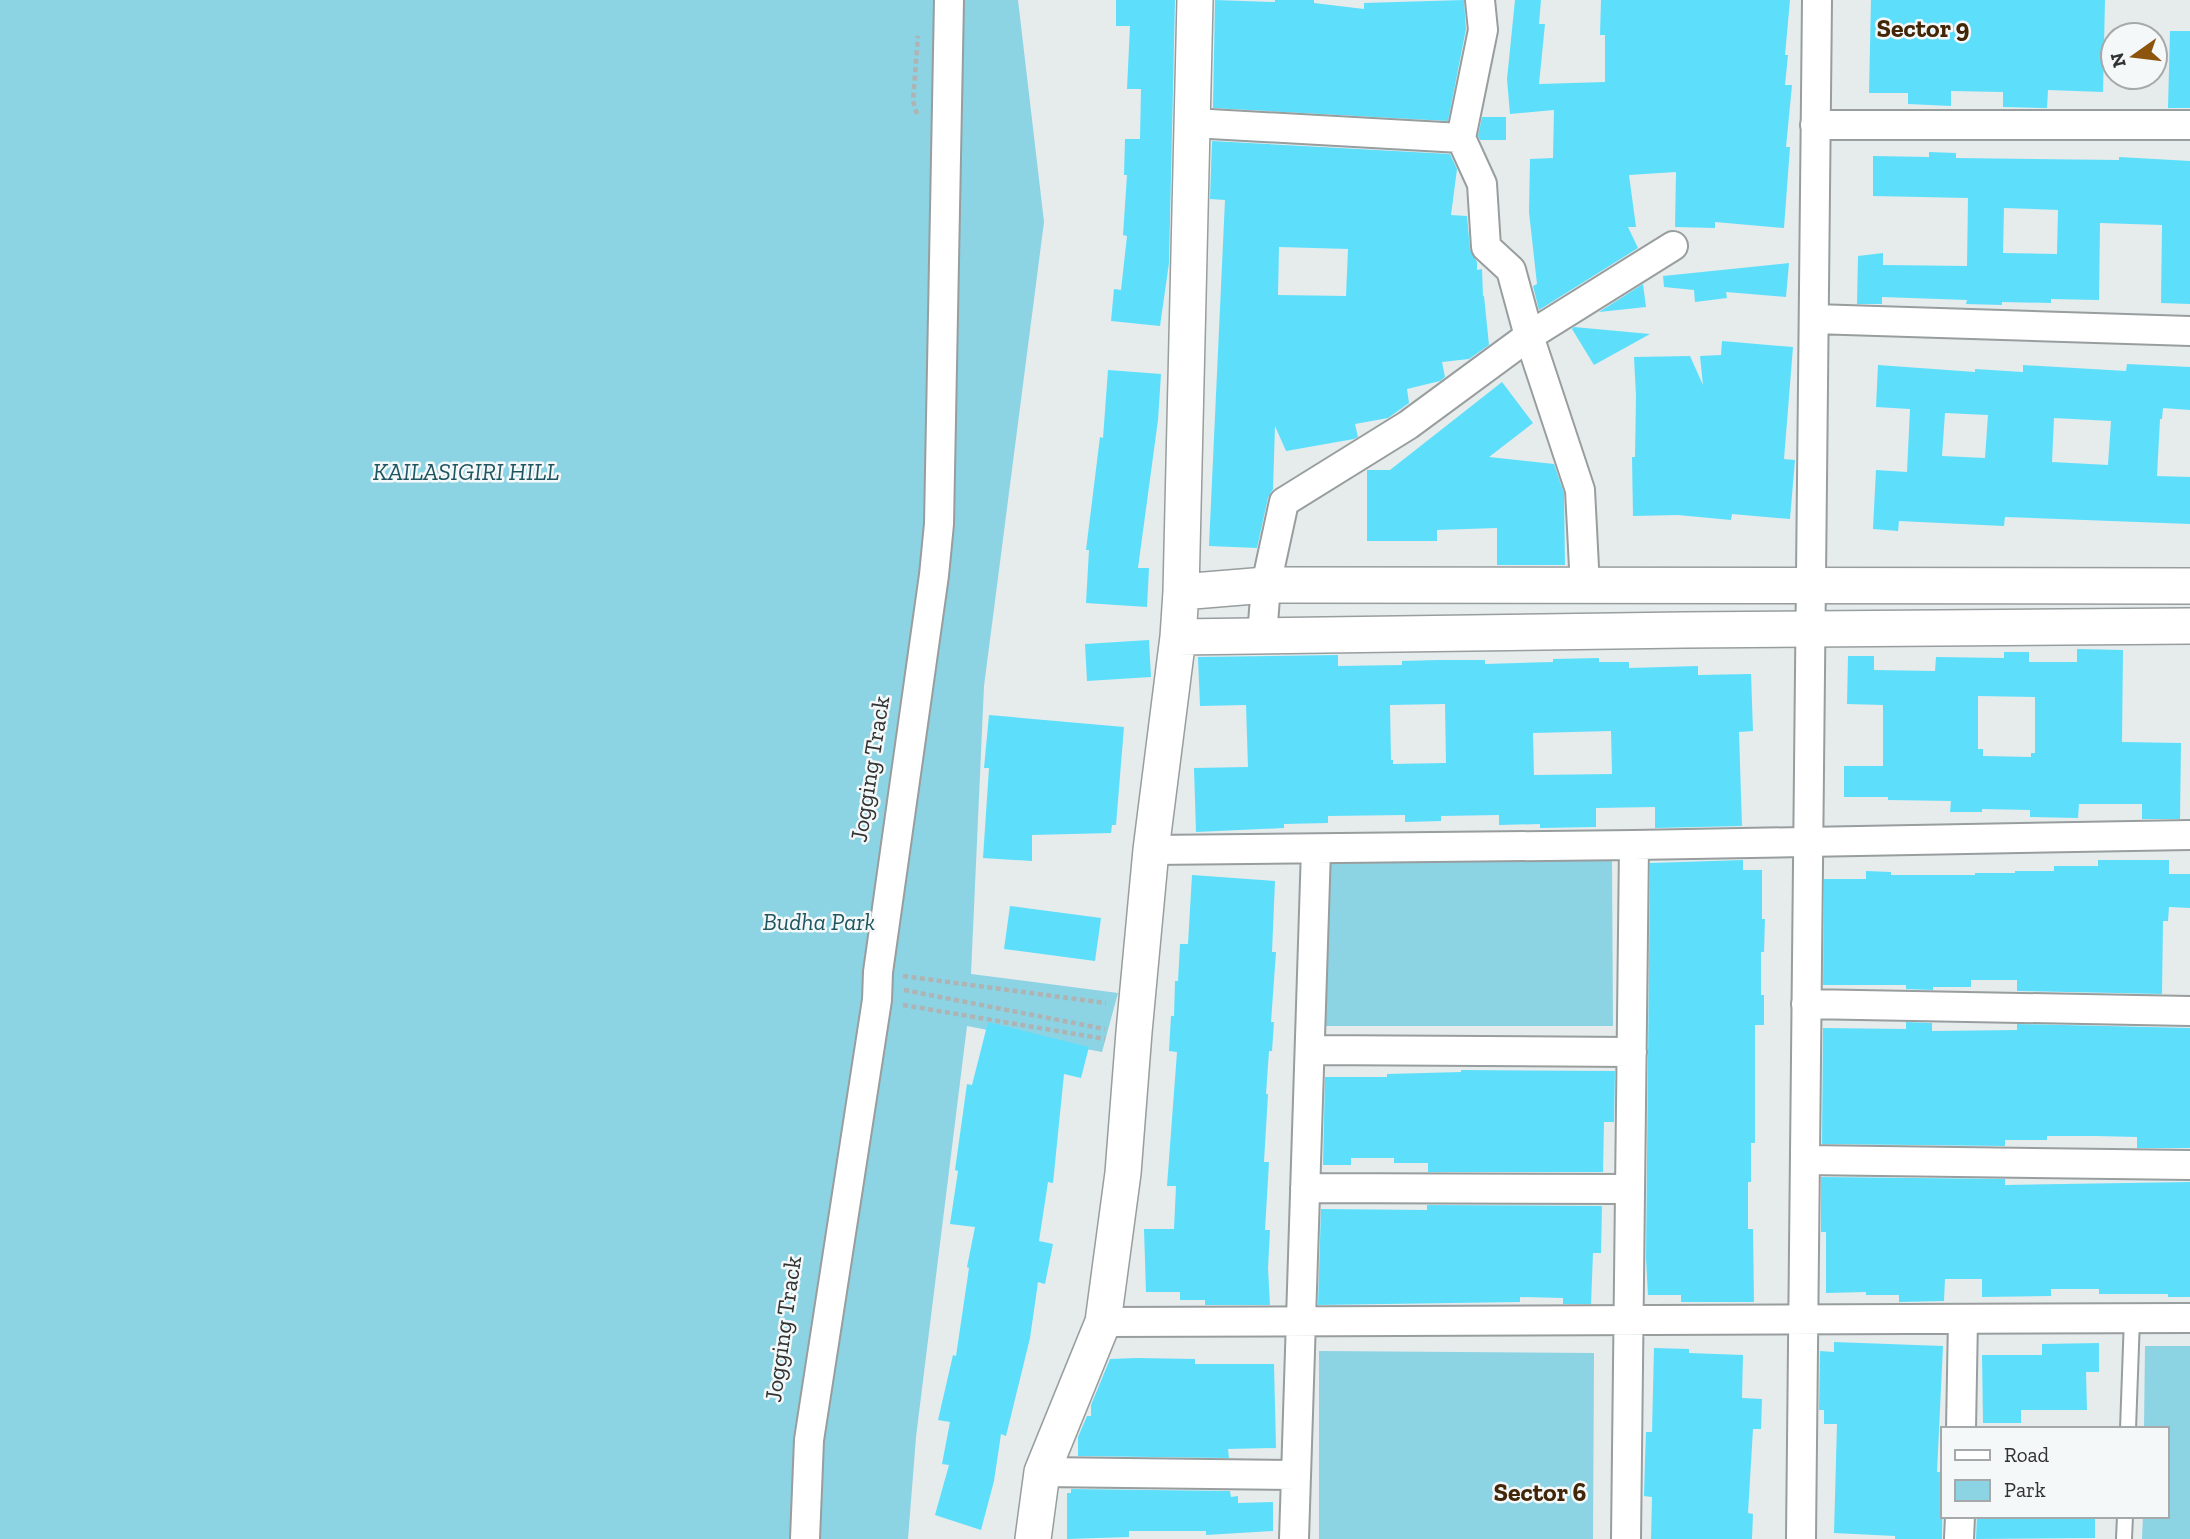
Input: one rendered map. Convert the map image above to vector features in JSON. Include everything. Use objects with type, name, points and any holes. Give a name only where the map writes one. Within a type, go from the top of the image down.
[{"type":"street","points":[[805,1539],[809,1440],[878,986],[939,524],[948,0]]},
{"type":"street","points":[[1033,1539],[1042,1472],[1103,1322],[1124,1173],[1151,849],[1178,638],[1181,592],[1195,0]]},
{"type":"street","points":[[1480,0],[1483,30],[1461,138],[1482,184],[1486,247],[1511,270],[1529,336],[1580,490],[1585,587]]},
{"type":"street","points":[[1801,1539],[1817,0]]},
{"type":"street","points":[[1192,123],[1461,138]]},
{"type":"street","points":[[1815,125],[2190,125]]},
{"type":"street","points":[[1262,636],[1266,586],[1284,502],[1408,425],[1529,336],[1673,246]]},
{"type":"street","points":[[1814,318],[2190,331]]},
{"type":"street","points":[[1181,592],[1266,586],[2190,586]]},
{"type":"street","points":[[1178,638],[2190,626]]},
{"type":"street","points":[[1151,849],[1634,845],[2190,835]]},
{"type":"street","points":[[1626,1539],[1634,845]]},
{"type":"street","points":[[1294,1539],[1316,849]]},
{"type":"street","points":[[1806,1004],[2190,1011]]},
{"type":"street","points":[[1310,1050],[1632,1052]]},
{"type":"street","points":[[1805,1160],[2190,1166]]},
{"type":"street","points":[[1305,1188],[1630,1189]]},
{"type":"street","points":[[1103,1322],[2190,1318]]},
{"type":"street","points":[[1961,1427],[1963,1319]]},
{"type":"street","points":[[1042,1472],[1296,1475]]},
{"type":"street","points":[[1959,1539],[1960,1518]]},
{"type":"lane","points":[[2128,1427],[2132,1318]]},
{"type":"lane","points":[[2124,1539],[2125,1518]]},
{"type":"path","points":[[918,34],[913,101],[920,125]]},
{"type":"path","points":[[878,986],[1110,1030],[1107,1040],[878,986]]},
{"type":"path","points":[[878,986],[1115,1004]]},
{"type":"green space","name":"KAILASIGIRI HILL","points":[[0,0],[1018,0],[1044,222],[984,686],[971,974],[1118,993],[1102,1052],[967,1026],[916,1437],[908,1539],[0,1539]]},
{"type":"green space","points":[[1320,861],[1612,861],[1613,1026],[1321,1026]]},
{"type":"green space","points":[[2145,1346],[2190,1346],[2190,1539],[2142,1539],[2143,1518],[2169,1518],[2169,1427],[2144,1427]]},
{"type":"green space","points":[[1319,1351],[1594,1353],[1593,1539],[1319,1539]]},
{"type":"building","points":[[1116,0],[1175,0],[1169,263],[1160,326],[1111,321],[1114,289],[1121,290],[1127,236],[1123,235],[1127,175],[1124,175],[1125,139],[1140,139],[1141,89],[1127,89],[1130,26],[1116,26]]},
{"type":"building","points":[[1215,0],[1314,0],[1314,3],[1364,9],[1364,3],[1464,0],[1466,29],[1448,121],[1213,108]]},
{"type":"building","points":[[1515,0],[1541,0],[1539,24],[1545,24],[1539,84],[1605,82],[1605,35],[1600,35],[1601,0],[1790,0],[1785,85],[1792,85],[1786,147],[1790,147],[1784,228],[1715,222],[1715,228],[1675,227],[1676,172],[1629,175],[1636,227],[1628,227],[1638,248],[1539,310],[1533,286],[1537,284],[1529,212],[1530,159],[1553,158],[1554,110],[1510,114],[1507,79]]},
{"type":"building","points":[[1871,0],[2105,0],[2105,21],[2099,21],[2099,91],[2103,92],[2048,90],[2047,108],[2003,107],[2003,92],[1951,91],[1951,106],[1908,104],[1908,93],[1869,93]]},
{"type":"building","points":[[2170,31],[2190,31],[2190,108],[2168,108]]},
{"type":"building","points":[[1482,117],[1506,117],[1506,140],[1480,140],[1478,136]]},
{"type":"building","points":[[1212,141],[1450,154],[1457,169],[1451,215],[1467,216],[1470,249],[1477,262],[1477,270],[1482,269],[1489,345],[1469,359],[1442,362],[1445,377],[1440,381],[1407,389],[1409,403],[1388,418],[1355,424],[1358,437],[1354,439],[1286,451],[1275,426],[1273,489],[1268,498],[1257,548],[1209,546],[1225,200],[1210,199]],"holes":[[[1279,247],[1348,249],[1346,296],[1278,295]]]},
{"type":"building","points":[[1929,152],[1956,153],[1956,158],[2119,160],[2119,157],[2190,161],[2190,304],[2161,303],[2162,225],[2100,223],[2099,300],[2051,299],[2051,303],[2002,302],[2002,305],[1966,304],[1967,300],[1882,297],[1882,304],[1857,304],[1858,256],[1883,253],[1883,265],[1967,266],[1968,198],[1873,196],[1873,156],[1929,157]],"holes":[[[2004,208],[2058,210],[2057,254],[2003,253]]]},
{"type":"building","points":[[1789,263],[1786,297],[1726,292],[1727,298],[1695,302],[1694,290],[1664,287],[1663,276]]},
{"type":"building","points":[[1643,284],[1646,307],[1599,312]]},
{"type":"building","points":[[1574,327],[1650,334],[1594,365],[1572,329]]},
{"type":"building","points":[[1722,341],[1793,347],[1784,459],[1795,460],[1790,519],[1732,514],[1731,520],[1678,515],[1633,516],[1632,457],[1635,457],[1636,396],[1634,357],[1690,356],[1703,385],[1700,356],[1721,355]]},
{"type":"building","points":[[2127,364],[2190,367],[2190,410],[2163,408],[2157,476],[2190,477],[2190,524],[2005,517],[2004,526],[1899,521],[1898,531],[1873,529],[1876,470],[1907,472],[1910,409],[1876,407],[1878,365],[1975,372],[1975,369],[2023,372],[2023,365],[2126,371]],"holes":[[[1945,413],[1988,415],[1985,458],[1942,456]],[[2054,418],[2111,421],[2108,465],[2052,462]]]},
{"type":"building","points":[[1108,370],[1161,374],[1158,420],[1138,568],[1149,568],[1147,607],[1086,603],[1089,550],[1086,550],[1100,437],[1103,438]]},
{"type":"building","points":[[1502,382],[1533,423],[1489,457],[1554,464],[1564,493],[1565,565],[1497,565],[1497,528],[1437,530],[1437,541],[1367,541],[1367,470],[1390,470]]},
{"type":"building","points":[[1149,640],[1151,677],[1087,681],[1085,644]]},
{"type":"building","points":[[2077,649],[2123,650],[2122,742],[2181,743],[2180,819],[2142,819],[2142,804],[2079,804],[2078,818],[2030,817],[2030,810],[1982,809],[1982,812],[1950,812],[1951,801],[1844,797],[1844,766],[1883,766],[1883,705],[1847,704],[1848,656],[1874,656],[1874,670],[1935,671],[1936,657],[2004,658],[2004,652],[2029,652],[2029,662],[2077,662]],"holes":[[[1978,696],[2035,697],[2035,753],[2031,753],[2031,757],[1983,756],[1983,749],[1978,749]]]},
{"type":"building","points":[[1338,655],[1338,666],[1402,665],[1402,661],[1485,660],[1485,664],[1599,658],[1599,662],[1629,662],[1629,668],[1698,666],[1698,675],[1751,674],[1753,731],[1739,732],[1742,826],[1655,828],[1655,807],[1596,808],[1596,827],[1540,828],[1540,824],[1499,825],[1499,815],[1441,816],[1441,821],[1405,822],[1405,815],[1328,816],[1328,823],[1196,832],[1194,768],[1248,767],[1246,705],[1200,706],[1198,657]],"holes":[[[1445,704],[1446,763],[1393,764],[1390,705]],[[1611,731],[1612,774],[1534,775],[1533,733]]]},
{"type":"building","points":[[989,715],[1124,727],[1116,825],[1112,825],[1111,833],[1032,835],[1032,861],[983,858],[989,768],[984,768]]},
{"type":"building","points":[[1743,860],[1743,870],[1762,870],[1762,919],[1765,919],[1764,952],[1761,952],[1764,1025],[1755,1025],[1755,1143],[1751,1143],[1751,1182],[1748,1182],[1748,1229],[1753,1229],[1754,1302],[1681,1302],[1681,1295],[1648,1295],[1646,1258],[1650,863]]},
{"type":"building","points":[[2098,860],[2169,860],[2169,874],[2190,874],[2190,908],[2169,907],[2168,921],[2163,921],[2162,994],[2017,991],[2017,980],[1971,980],[1971,987],[1933,987],[1933,990],[1906,989],[1906,985],[1823,985],[1824,879],[1866,879],[1866,871],[1891,872],[1891,875],[1975,875],[2054,871],[2054,866],[2098,866]]},
{"type":"building","points":[[1192,875],[1275,881],[1272,952],[1276,952],[1271,1022],[1274,1022],[1272,1051],[1269,1051],[1264,1162],[1269,1162],[1265,1230],[1270,1230],[1270,1305],[1205,1305],[1205,1300],[1180,1300],[1180,1292],[1146,1292],[1144,1229],[1174,1229],[1176,1186],[1167,1186],[1177,1052],[1169,1051],[1180,944],[1188,944]]},
{"type":"building","points":[[1010,906],[1101,918],[1095,961],[1004,949]]},
{"type":"building","points":[[988,1022],[1089,1047],[1081,1078],[1064,1074],[1053,1183],[1048,1182],[1039,1241],[1053,1244],[1045,1284],[1038,1282],[1030,1338],[1006,1436],[1001,1434],[994,1481],[981,1530],[935,1515],[949,1465],[942,1464],[950,1422],[938,1420],[953,1355],[956,1356],[975,1227],[950,1224],[958,1171],[955,1170],[967,1084],[972,1085]]},
{"type":"building","points":[[1906,1022],[1932,1023],[1932,1031],[2017,1030],[2017,1024],[2190,1028],[2190,1148],[2137,1148],[2137,1137],[2096,1136],[2047,1136],[2047,1140],[2005,1140],[2005,1146],[1822,1144],[1823,1028],[1906,1029]]},
{"type":"building","points":[[1461,1070],[1615,1071],[1614,1122],[1604,1122],[1603,1172],[1428,1172],[1428,1163],[1394,1163],[1394,1158],[1351,1158],[1351,1165],[1323,1165],[1325,1077],[1387,1077],[1387,1074]]},
{"type":"building","points":[[1821,1177],[2005,1179],[2005,1185],[2190,1182],[2190,1297],[2168,1297],[2168,1294],[2099,1294],[2099,1289],[2051,1289],[2051,1296],[1982,1297],[1982,1279],[1945,1279],[1944,1301],[1899,1302],[1899,1295],[1826,1293],[1826,1232],[1821,1232]]},
{"type":"building","points":[[1427,1205],[1602,1206],[1601,1253],[1593,1253],[1591,1304],[1563,1304],[1563,1298],[1520,1297],[1520,1302],[1318,1305],[1321,1209],[1427,1210]]},
{"type":"building","points":[[1834,1342],[1943,1346],[1937,1472],[1941,1472],[1942,1539],[1895,1539],[1895,1536],[1834,1533],[1837,1424],[1824,1424],[1824,1410],[1819,1410],[1820,1351],[1834,1352]]},
{"type":"building","points":[[2099,1343],[2099,1372],[2086,1372],[2087,1410],[2021,1410],[2021,1423],[1983,1423],[1982,1355],[2042,1355],[2042,1344]]},
{"type":"building","points":[[1654,1348],[1689,1349],[1689,1353],[1743,1355],[1742,1398],[1762,1399],[1761,1429],[1753,1429],[1748,1513],[1753,1514],[1752,1539],[1651,1539],[1652,1497],[1644,1496],[1646,1432],[1652,1432]]},
{"type":"building","points":[[1110,1359],[1195,1359],[1195,1364],[1274,1364],[1276,1448],[1228,1449],[1229,1458],[1078,1456],[1078,1437],[1087,1416],[1091,1416],[1091,1405]]},
{"type":"building","points":[[1071,1489],[1230,1491],[1231,1497],[1238,1496],[1238,1503],[1273,1502],[1273,1531],[1206,1535],[1206,1531],[1129,1531],[1129,1537],[1067,1539],[1067,1493],[1071,1493]]},
{"type":"building","points":[[1977,1518],[2095,1518],[2095,1538],[1976,1539]]},
{"type":"district","name":"Sector 9","points":[[1923,28]]},
{"type":"district","name":"Sector 6","points":[[1540,1492]]},
{"type":"park label","name":"Budha Park","points":[[819,922]]}]
